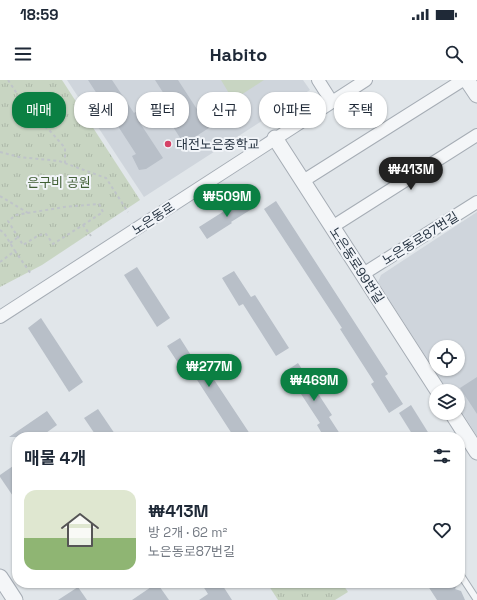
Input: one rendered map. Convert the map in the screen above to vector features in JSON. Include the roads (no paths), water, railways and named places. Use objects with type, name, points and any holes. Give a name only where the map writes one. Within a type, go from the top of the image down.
[{"type":"street","points":[[318,80],[332,102]]},
{"type":"street","name":"노은동로","points":[[0,317],[366,80]]},
{"type":"street","points":[[303,181],[463,80]]},
{"type":"street","points":[[468,80],[477,95]]},
{"type":"street","points":[[332,227],[477,135]]},
{"type":"street","name":"노은동로99번길","points":[[275,138],[434,384]]},
{"type":"street","name":"노은동로87번길","points":[[363,274],[477,202]]},
{"type":"street","points":[[456,420],[464,432]]},
{"type":"street","points":[[465,433],[477,452]]},
{"type":"street","points":[[0,577],[11,599]]},
{"type":"lane","points":[[465,582],[477,600]]},
{"type":"place","name":"대전노은중학교","points":[[168,144]]},
{"type":"park label","name":"은구비 공원","points":[[59,182]]}]
